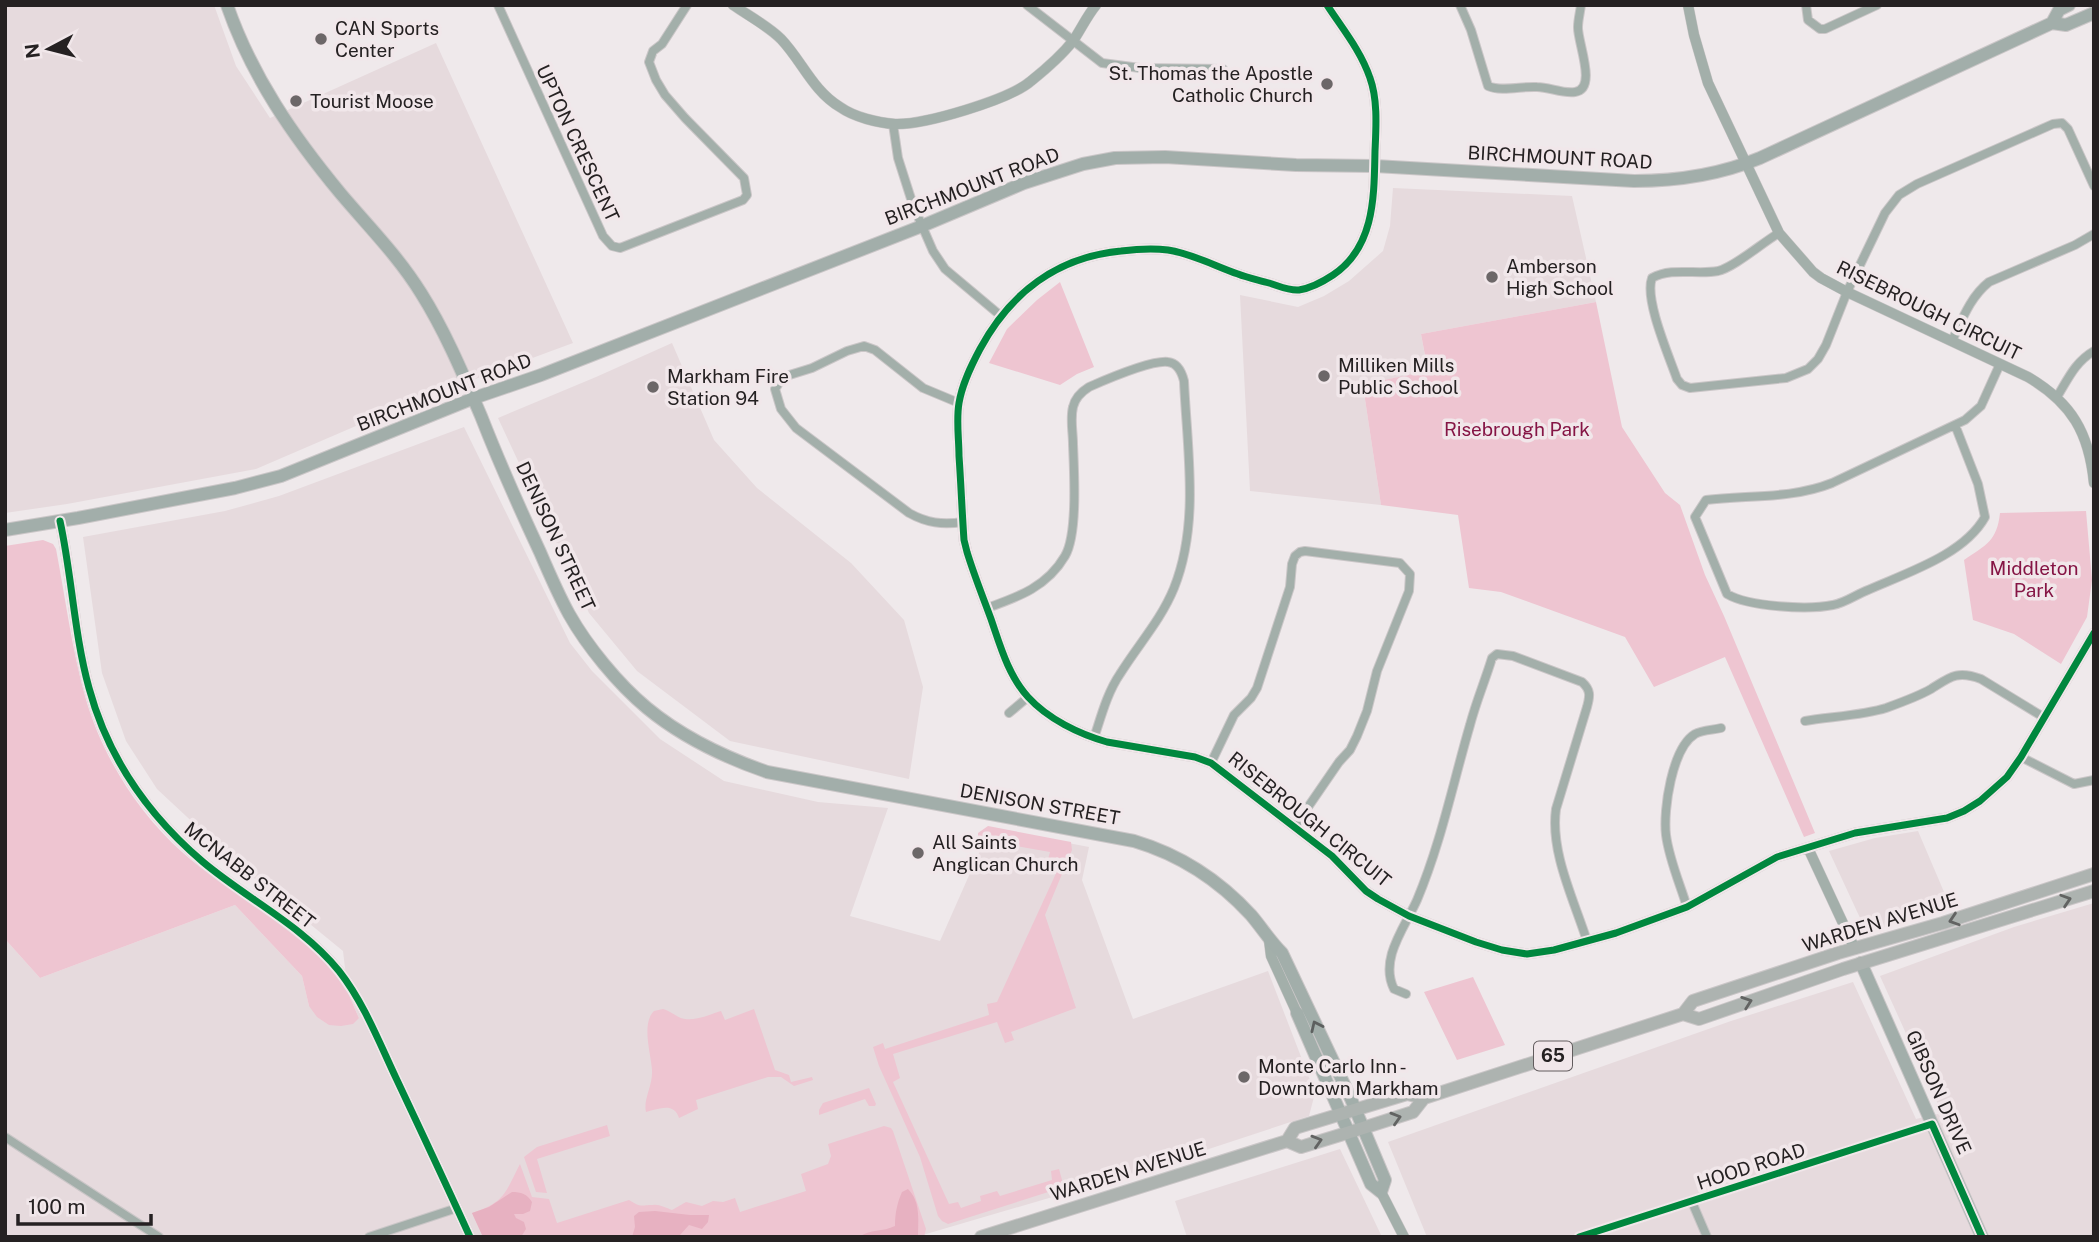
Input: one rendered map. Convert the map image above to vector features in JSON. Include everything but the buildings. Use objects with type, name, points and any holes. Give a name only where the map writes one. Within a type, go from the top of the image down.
[{"type":"main road","name":"DENISON STREET","points":[[227,5],[247,55],[285,122],[311,157],[404,266],[439,323],[569,614],[590,646],[646,707],[699,743],[734,761],[783,776],[1109,836],[1155,847],[1211,877],[1252,917],[1282,953],[1356,1110],[1385,1180],[1381,1192],[1371,1184],[1297,1013]]},
{"type":"main road","name":"BIRCHMOUNT ROAD","points":[[2052,23],[2059,10],[2069,5]]},
{"type":"main road","name":"BIRCHMOUNT ROAD","points":[[5,530],[235,488],[281,476],[1024,184],[1083,164],[1115,158],[1165,157],[1658,181],[1701,177],[1747,163],[2052,23],[2066,25],[2094,13]]},
{"type":"main road","name":"WARDEN AVENUE","points":[[1287,1141],[1295,1128],[1408,1094],[1424,1098],[1683,1014],[1693,1001],[2094,874]]},
{"type":"main road","name":"WARDEN AVENUE","points":[[1683,1014],[1699,1019],[1861,963],[2094,891]]},
{"type":"main road","points":[[2016,916],[2019,899]]},
{"type":"main road","name":"GIBSON DRIVE","points":[[1861,963],[1982,1237]]},
{"type":"main road","name":"WARDEN AVENUE","points":[[981,1237],[1287,1141],[1301,1147],[1363,1128],[1413,1112],[1424,1098]]},
{"type":"street","name":"UPTON CRESCENT","points":[[498,5],[603,236],[612,246],[620,248],[743,200],[747,195],[744,178],[666,95],[649,62],[653,51],[662,44],[687,5]]},
{"type":"street","points":[[733,5],[781,40],[815,85],[838,107],[893,124],[939,117],[1015,93],[1058,58],[1096,5]]},
{"type":"street","points":[[1027,5],[1102,62],[1140,68],[1223,69]]},
{"type":"street","name":"RISEBROUGH CIRCUIT","points":[[1327,5],[1364,62],[1371,80],[1376,120],[1369,226],[1354,258],[1324,281],[1298,290],[1284,289],[1167,250],[1143,249],[1091,255],[1048,274],[1018,296],[1001,316],[970,369],[959,403],[958,426],[967,552],[1006,662],[1028,697],[1077,732],[1107,742],[1195,757],[1211,763],[1332,856],[1367,891],[1409,916],[1476,942],[1527,954],[1587,941],[1688,907],[1777,857],[1856,833],[1947,818],[1964,811],[1993,791],[2007,777],[2094,635]]},
{"type":"street","points":[[1460,5],[1471,30],[1488,86],[1497,89],[1540,87],[1576,93],[1583,89],[1586,82],[1577,24],[1581,5]]},
{"type":"street","name":"RISEBROUGH CIRCUIT","points":[[1688,5],[1708,83],[1779,233],[1813,272],[1847,292],[2028,377],[2057,397],[2073,415],[2084,436],[2094,483]]},
{"type":"street","points":[[1806,5],[1808,20],[1820,29],[1825,29],[1877,5]]},
{"type":"street","points":[[1779,233],[1717,271],[1665,272],[1652,278],[1650,290],[1657,320],[1677,379],[1682,385],[1690,388],[1760,382],[1786,378],[1808,369],[1818,359],[1825,345],[1885,213],[1899,195],[1917,184],[2029,134],[2062,123],[2068,129],[2094,186]]},
{"type":"street","points":[[893,124],[898,158],[933,251],[945,269],[1001,316]]},
{"type":"street","points":[[1952,341],[1969,305],[1989,282],[2075,245],[2094,234]]},
{"type":"street","points":[[959,403],[923,388],[875,350],[864,346],[783,377],[775,388],[781,409],[802,432],[909,513],[931,523],[963,522]]},
{"type":"street","points":[[2057,397],[2075,366],[2094,351]]},
{"type":"street","points":[[986,608],[1017,598],[1036,587],[1053,572],[1065,556],[1069,546],[1073,507],[1071,422],[1072,407],[1076,399],[1089,387],[1148,365],[1169,362],[1176,365],[1182,372],[1184,381],[1190,499],[1188,533],[1182,564],[1173,589],[1154,625],[1118,675],[1094,738]]},
{"type":"street","points":[[1955,425],[1978,484],[1985,517],[1980,527],[1947,555],[1836,605],[1748,603],[1727,594],[1695,517],[1706,500],[1814,490],[1955,425],[1981,406],[2000,364]]},
{"type":"street","name":"MCNABB STREET","points":[[60,522],[88,687],[109,743],[125,773],[148,807],[178,841],[210,868],[306,938],[328,957],[341,974],[357,996],[470,1237]]},
{"type":"street","points":[[1211,763],[1234,715],[1257,688],[1290,587],[1295,556],[1305,551],[1399,563],[1410,574],[1409,591],[1377,671],[1367,711],[1350,750],[1295,826]]},
{"type":"street","points":[[1406,994],[1394,989],[1389,979],[1391,956],[1417,900],[1446,819],[1470,722],[1492,658],[1497,654],[1506,654],[1582,682],[1588,687],[1590,694],[1556,809],[1554,825],[1558,852],[1587,941]]},
{"type":"street","points":[[1805,721],[1884,709],[1930,689],[1942,680],[1958,675],[1981,679],[2045,718]]},
{"type":"street","points":[[1009,713],[1028,697]]},
{"type":"street","points":[[1688,907],[1668,850],[1665,832],[1669,791],[1685,742],[1696,733],[1721,728]]},
{"type":"street","points":[[2021,757],[2074,784],[2094,780]]},
{"type":"street","points":[[1808,848],[1861,963]]},
{"type":"street","name":"DENISON STREET","points":[[1269,940],[1271,956],[1297,1013]]},
{"type":"street","name":"HOOD ROAD","points":[[1579,1237],[1932,1124]]},
{"type":"street","points":[[5,1137],[159,1237]]},
{"type":"street","name":"DENISON STREET","points":[[1381,1192],[1404,1237]]},
{"type":"street","points":[[1692,1202],[1707,1237]]},
{"type":"street","points":[[369,1237],[457,1208]]},
{"type":"shaded area","points":[[5,5],[214,5],[236,66],[270,118],[436,43],[573,343],[407,404],[256,469],[5,513]]},
{"type":"shaded area","points":[[1393,188],[1572,196],[1596,302],[1421,334],[1428,372],[1363,386],[1381,505],[1250,491],[1240,295],[1298,307],[1349,281],[1383,251],[1390,226]]},
{"type":"shaded area","points":[[672,343],[714,440],[757,488],[851,563],[904,620],[923,687],[909,779],[730,741],[637,671],[589,613],[498,418]]},
{"type":"shaded area","points":[[464,427],[570,643],[592,671],[660,739],[724,781],[818,802],[888,808],[850,916],[940,941],[990,828],[1089,847],[1082,880],[1133,1019],[1268,971],[1315,1093],[1309,1116],[1151,1168],[916,1237],[5,1237],[5,939],[40,978],[235,905],[302,976],[309,1006],[359,1018],[348,993],[343,951],[244,870],[157,789],[126,741],[102,673],[83,537],[225,511],[279,496]]},
{"type":"shaded area","points":[[1918,831],[1950,906],[1867,933],[1829,851],[1875,838]]},
{"type":"shaded area","points":[[2094,903],[2094,1237],[1427,1237],[1388,1142],[1731,1021],[1853,982],[1916,1119],[1942,1113],[1880,976],[2014,927]]},
{"type":"shaded area","points":[[1340,1149],[1382,1237],[1187,1237],[1175,1201]]},
{"type":"shaded area","points":[[908,1189],[917,1205],[918,1237],[859,1237],[895,1226],[899,1200],[902,1192]]},
{"type":"shaded area","points":[[512,1192],[524,1194],[532,1202],[530,1211],[514,1214],[524,1222],[526,1229],[521,1237],[483,1237],[472,1213],[489,1207]]},
{"type":"shaded area","points":[[639,1212],[709,1215],[708,1222],[702,1229],[689,1225],[680,1235],[674,1237],[632,1237],[634,1216]]},
{"type":"green space","points":[[1060,282],[1094,367],[1060,385],[989,363],[1007,329]]},
{"type":"green space","name":"Risebrough Park","points":[[1596,302],[1622,427],[1665,493],[1680,505],[1705,575],[1815,833],[1804,837],[1725,657],[1654,687],[1625,637],[1501,592],[1469,588],[1458,515],[1381,505],[1363,386],[1428,371],[1421,334]]},
{"type":"green space","name":"Middleton Park","points":[[2086,511],[2092,580],[2087,617],[2061,664],[2014,634],[1973,620],[1964,560],[1993,536],[2000,513]]},
{"type":"green space","points":[[43,540],[53,544],[56,549],[72,642],[92,718],[123,781],[150,819],[182,852],[294,935],[333,972],[348,993],[359,1018],[353,1024],[329,1025],[317,1017],[309,1006],[302,976],[235,905],[40,978],[5,939],[5,546]]},
{"type":"green space","points":[[988,826],[1071,842],[1072,850],[1045,915],[1076,1008],[1011,1032],[1014,1040],[1005,1043],[997,1022],[893,1054],[900,1078],[893,1082],[949,1204],[958,1202],[961,1208],[981,1201],[980,1196],[997,1191],[1000,1196],[1052,1180],[1051,1171],[1059,1169],[1064,1187],[948,1224],[938,1216],[920,1157],[873,1047],[883,1043],[885,1049],[989,1015],[987,1004],[997,1002],[1058,869],[1047,863],[1050,852],[999,843],[998,849],[987,850],[987,839],[978,836],[978,833]]},
{"type":"green space","points":[[1473,977],[1505,1045],[1457,1060],[1424,992]]},
{"type":"green space","points":[[663,1009],[689,1019],[721,1011],[725,1020],[754,1009],[775,1070],[789,1075],[791,1082],[812,1077],[813,1080],[794,1086],[781,1077],[768,1077],[696,1100],[698,1109],[679,1118],[670,1108],[646,1112],[652,1076],[648,1023],[654,1011]]},
{"type":"green space","points":[[869,1088],[875,1106],[869,1106],[865,1099],[819,1115],[823,1103]]},
{"type":"green space","points":[[607,1125],[610,1136],[537,1159],[547,1193],[536,1192],[524,1157],[537,1147]]},
{"type":"green space","points":[[884,1126],[893,1131],[926,1229],[924,1237],[483,1237],[472,1213],[491,1205],[503,1195],[520,1164],[532,1197],[549,1199],[557,1223],[629,1200],[639,1205],[658,1205],[672,1210],[686,1202],[702,1206],[713,1201],[723,1202],[735,1198],[740,1212],[806,1191],[801,1174],[828,1164],[831,1156],[828,1144]]},
{"type":"cycle path","points":[[1327,5],[1362,58],[1373,87],[1375,105],[1372,203],[1364,235],[1347,263],[1321,282],[1295,290],[1246,277],[1195,257],[1168,250],[1121,251],[1076,261],[1038,281],[1021,295],[992,329],[967,375],[960,396],[958,416],[964,540],[1010,670],[1036,705],[1075,730],[1107,742],[1195,757],[1211,763],[1332,856],[1366,891],[1378,899],[1409,916],[1476,942],[1527,954],[1554,950],[1616,933],[1687,907],[1777,857],[1855,833],[1947,818],[1964,811],[2007,777],[2094,633]]},
{"type":"cycle path","points":[[60,521],[84,668],[97,714],[119,762],[148,805],[183,844],[220,875],[309,940],[339,971],[370,1023],[470,1237]]},
{"type":"cycle path","points":[[1579,1237],[1932,1124],[1982,1237]]},
{"type":"place","name":"CAN Sports Center","points":[[321,39]]},
{"type":"place","name":"St. Thomas the Apostle Catholic Church","points":[[1327,84]]},
{"type":"place","name":"Tourist Moose","points":[[296,101]]},
{"type":"place","name":"Amberson High School","points":[[1492,277]]},
{"type":"place","name":"Milliken Mills Public School","points":[[1324,376]]},
{"type":"place","name":"Markham Fire Station 94","points":[[653,387]]},
{"type":"place","name":"All Saints Anglican Church","points":[[918,853]]},
{"type":"place","name":"Monte Carlo Inn - Downtown Markham","points":[[1244,1077]]}]
